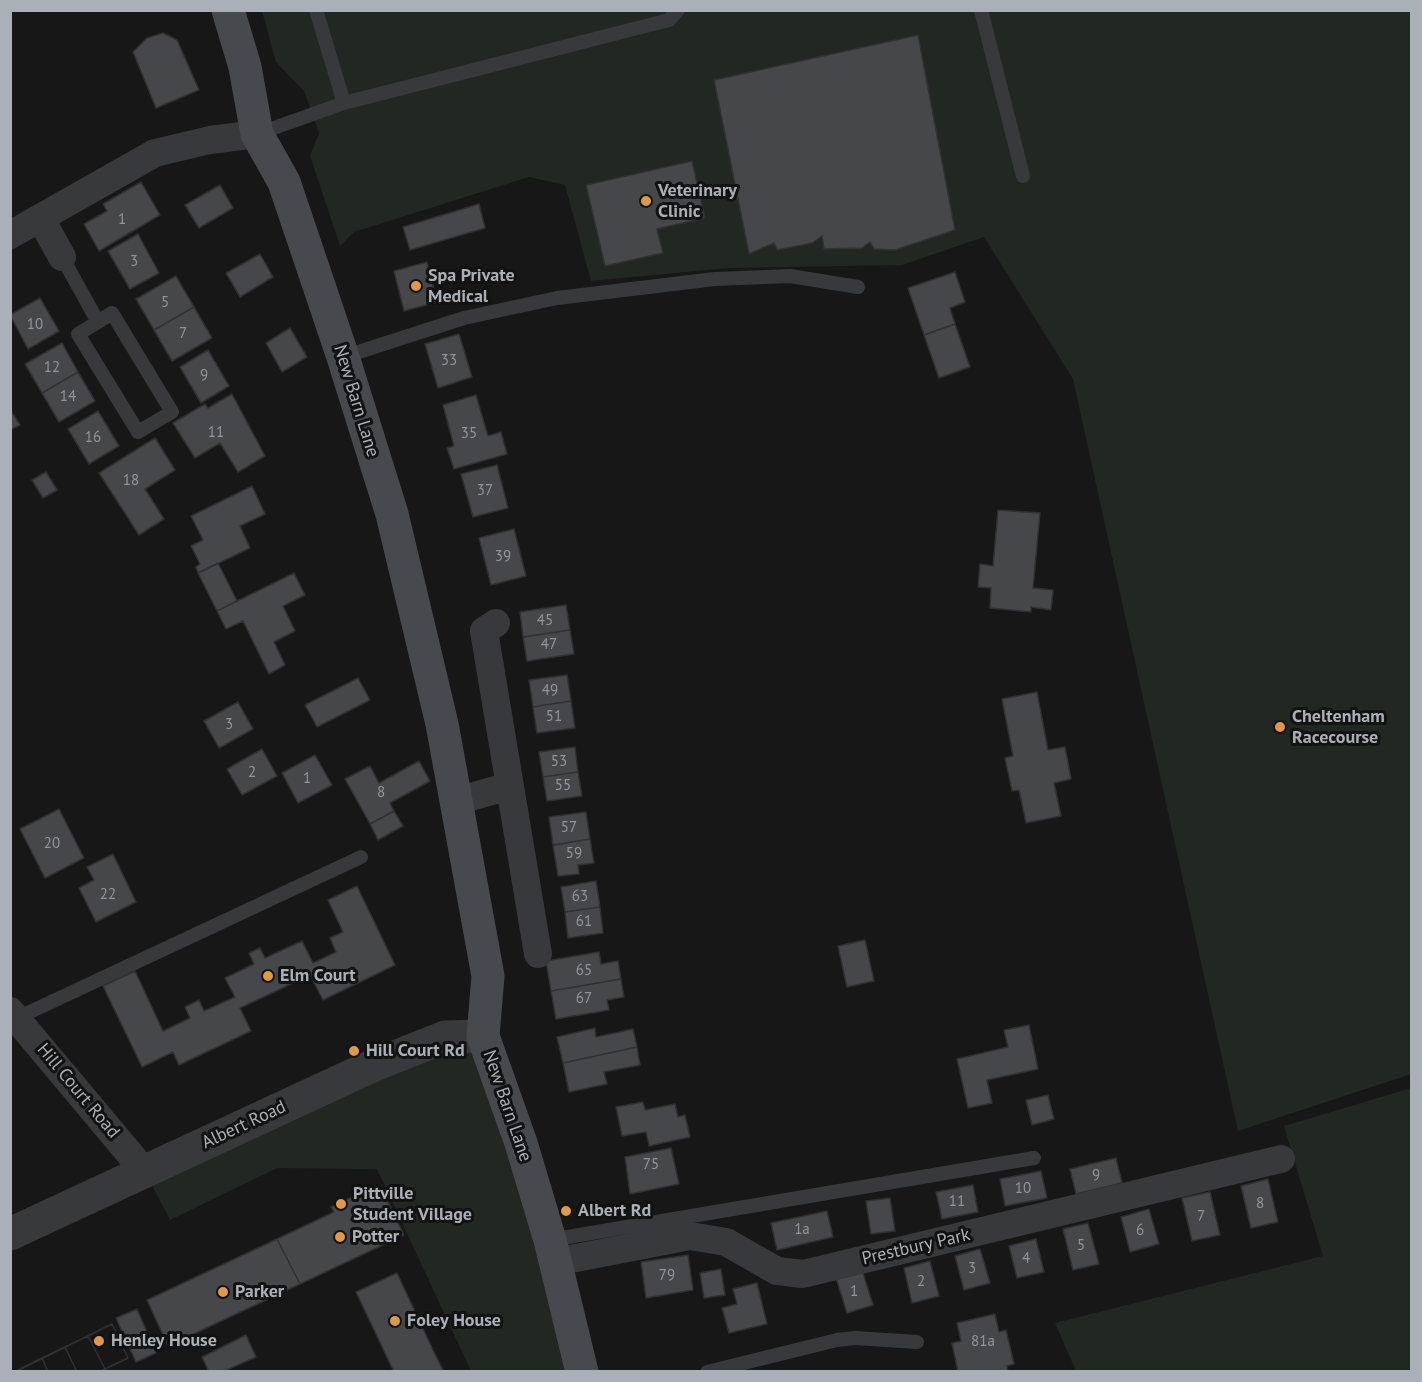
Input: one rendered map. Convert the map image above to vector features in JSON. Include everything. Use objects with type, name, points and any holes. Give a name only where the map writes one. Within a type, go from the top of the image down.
[{"type":"main road","name":"New Barn Lane","points":[[228,10],[245,67],[257,134],[284,182],[343,357],[392,514],[415,604],[456,801],[488,976],[483,1036],[521,1143],[552,1251],[582,1371]]},
{"type":"street","points":[[10,234],[41,219],[155,153],[210,140],[257,134]]},
{"type":"street","points":[[41,219],[62,257]]},
{"type":"street","points":[[496,622],[484,631],[538,954]]},
{"type":"street","points":[[456,801],[510,786]]},
{"type":"street","name":"Hill Court Road","points":[[14,1014],[145,1172]]},
{"type":"street","name":"Albert Road","points":[[10,1234],[403,1053],[445,1037],[483,1036]]},
{"type":"street","name":"Prestbury Park","points":[[552,1251],[690,1236],[726,1242],[777,1271],[803,1274],[1281,1159]]},
{"type":"lane","points":[[316,10],[344,103]]},
{"type":"lane","points":[[981,10],[1023,176]]},
{"type":"lane","points":[[257,134],[344,103],[671,14]]},
{"type":"lane","points":[[62,257],[98,322]]},
{"type":"lane","points":[[343,357],[464,318],[556,298],[716,279],[790,276],[858,287]]},
{"type":"lane","points":[[112,314],[172,412],[138,432],[78,334],[98,322],[112,314]]},
{"type":"lane","points":[[14,1014],[361,857]]},
{"type":"lane","points":[[552,1251],[1034,1158]]},
{"type":"lane","points":[[707,1371],[837,1340],[855,1338],[917,1342]]},
{"type":"shaded area","name":"Cheltenham Racecourse","points":[[262,11],[1411,11],[1411,1074],[1238,1131],[1073,379],[984,237],[902,265],[728,268],[591,281],[565,185],[529,177],[354,232],[340,246],[310,156],[319,133],[304,91],[276,62]]},
{"type":"shaded area","points":[[483,1036],[582,1371],[471,1371],[377,1169],[277,1168],[170,1220],[145,1172]]},
{"type":"shaded area","points":[[1411,1088],[1411,1371],[1076,1371],[1055,1323],[1323,1256],[1284,1126]]},
{"type":"building","points":[[163,33],[177,40],[199,90],[156,108],[133,52],[147,38]]},
{"type":"building","points":[[918,35],[955,230],[895,250],[874,249],[870,242],[862,248],[824,249],[822,236],[812,243],[777,250],[774,243],[749,254],[714,80]]},
{"type":"building","name":"Veterinary Clinic","points":[[692,161],[705,218],[657,229],[663,253],[605,266],[586,185]]},
{"type":"building","points":[[141,182],[160,215],[99,251],[84,224],[107,211],[103,204]]},
{"type":"building","points":[[220,185],[233,208],[199,228],[185,205]]},
{"type":"building","points":[[479,204],[485,228],[410,250],[403,227]]},
{"type":"building","points":[[138,234],[159,273],[130,289],[108,251]]},
{"type":"building","points":[[260,254],[273,277],[240,297],[226,273]]},
{"type":"building","name":"Spa Private Medical","points":[[427,262],[437,302],[404,311],[394,271]]},
{"type":"building","points":[[955,272],[965,302],[950,308],[955,324],[924,335],[908,288]]},
{"type":"building","points":[[176,276],[194,307],[154,330],[136,299]]},
{"type":"building","points":[[40,298],[59,331],[28,349],[10,315]]},
{"type":"building","points":[[194,307],[212,338],[172,361],[154,330]]},
{"type":"building","points":[[955,324],[970,367],[939,378],[924,335]]},
{"type":"building","points":[[290,328],[307,357],[282,372],[266,343]]},
{"type":"building","points":[[459,334],[472,377],[438,388],[425,344]]},
{"type":"building","points":[[62,343],[78,372],[42,393],[25,364]]},
{"type":"building","points":[[208,350],[229,386],[201,403],[180,367]]},
{"type":"building","points":[[78,372],[95,401],[59,422],[42,393]]},
{"type":"building","points":[[232,394],[265,456],[238,472],[220,443],[195,458],[173,423],[205,404],[208,408]]},
{"type":"building","points":[[476,395],[488,436],[501,432],[507,454],[454,469],[447,448],[454,446],[443,405]]},
{"type":"building","points":[[10,409],[20,425],[10,430]]},
{"type":"building","points":[[98,411],[119,446],[89,464],[68,429]]},
{"type":"building","points":[[155,438],[175,470],[145,489],[164,519],[139,535],[99,473]]},
{"type":"building","points":[[497,465],[508,508],[473,517],[461,474]]},
{"type":"building","points":[[46,472],[57,490],[43,498],[32,480]]},
{"type":"building","points":[[252,486],[265,514],[240,526],[250,548],[198,573],[196,567],[200,564],[191,546],[203,540],[191,516]]},
{"type":"building","points":[[998,510],[1040,513],[1033,588],[1053,590],[1051,610],[1031,607],[1031,612],[990,608],[991,588],[978,587],[980,564],[993,566]]},
{"type":"building","points":[[514,529],[526,576],[491,585],[479,538]]},
{"type":"building","points":[[218,563],[237,601],[217,611],[198,573]]},
{"type":"building","points":[[294,573],[305,595],[283,606],[295,631],[274,642],[285,665],[269,674],[243,621],[226,629],[217,611]]},
{"type":"building","points":[[566,605],[570,630],[523,637],[520,612]]},
{"type":"building","points":[[570,630],[574,654],[527,661],[523,637]]},
{"type":"building","points":[[567,675],[571,701],[533,707],[529,680]]},
{"type":"building","points":[[358,678],[370,700],[317,727],[305,705]]},
{"type":"building","points":[[1037,692],[1048,750],[1065,747],[1071,779],[1054,783],[1061,816],[1026,823],[1019,790],[1012,791],[1005,758],[1013,756],[1002,699]]},
{"type":"building","points":[[571,701],[575,728],[537,733],[533,707]]},
{"type":"building","points":[[238,702],[253,729],[219,748],[204,721]]},
{"type":"building","points":[[575,747],[578,772],[543,777],[539,752]]},
{"type":"building","points":[[262,749],[277,776],[242,795],[227,769]]},
{"type":"building","points":[[315,755],[332,785],[298,803],[282,773]]},
{"type":"building","points":[[419,761],[430,781],[390,803],[394,811],[370,824],[345,779],[370,766],[379,783]]},
{"type":"building","points":[[578,772],[582,796],[547,801],[543,777]]},
{"type":"building","points":[[59,809],[84,858],[45,878],[20,829]]},
{"type":"building","points":[[394,811],[403,826],[378,840],[370,824]]},
{"type":"building","points":[[586,812],[590,839],[553,845],[549,817]]},
{"type":"building","points":[[590,839],[594,863],[578,865],[579,874],[558,876],[553,845]]},
{"type":"building","points":[[113,854],[136,902],[96,922],[79,888],[94,880],[87,867]]},
{"type":"building","points":[[596,881],[600,907],[565,912],[561,887]]},
{"type":"building","name":"Elm Court","points":[[357,886],[395,965],[323,1000],[310,975],[240,1008],[251,1031],[179,1065],[173,1052],[142,1067],[103,986],[135,971],[163,1031],[190,1018],[185,1007],[199,1000],[204,1011],[235,997],[225,978],[254,964],[249,953],[260,948],[265,958],[302,941],[313,963],[336,952],[330,938],[343,932],[328,900]]},
{"type":"building","points":[[600,907],[603,933],[568,938],[565,912]]},
{"type":"building","points":[[865,940],[874,981],[847,987],[838,946]]},
{"type":"building","points":[[599,952],[601,964],[618,961],[621,979],[551,991],[546,961]]},
{"type":"building","points":[[621,979],[624,997],[607,1000],[609,1010],[556,1019],[551,991]]},
{"type":"building","points":[[1029,1025],[1038,1069],[987,1080],[992,1103],[968,1108],[957,1059],[1008,1047],[1004,1030]]},
{"type":"building","points":[[595,1028],[596,1037],[633,1029],[637,1047],[563,1063],[557,1037]]},
{"type":"building","points":[[637,1047],[640,1065],[604,1072],[607,1084],[569,1092],[563,1063]]},
{"type":"building","points":[[1048,1095],[1054,1119],[1032,1125],[1026,1100]]},
{"type":"building","points":[[643,1102],[645,1110],[675,1104],[678,1117],[685,1115],[690,1137],[649,1146],[646,1132],[622,1136],[616,1107]]},
{"type":"building","points":[[671,1148],[679,1184],[630,1194],[625,1157]]},
{"type":"building","points":[[1116,1158],[1122,1183],[1076,1194],[1070,1169]]},
{"type":"building","points":[[1041,1171],[1047,1198],[1005,1206],[1000,1179]]},
{"type":"building","points":[[1268,1179],[1278,1222],[1251,1228],[1241,1186]]},
{"type":"building","points":[[973,1185],[978,1212],[942,1219],[936,1192]]},
{"type":"building","name":"Potter","points":[[375,1186],[378,1191],[382,1189],[404,1235],[300,1284],[277,1239],[334,1212],[331,1207]]},
{"type":"building","points":[[1210,1192],[1220,1235],[1192,1241],[1182,1198]]},
{"type":"building","points":[[890,1198],[895,1231],[871,1234],[866,1201]]},
{"type":"building","points":[[1149,1209],[1159,1244],[1130,1252],[1121,1217]]},
{"type":"building","points":[[827,1211],[833,1237],[777,1250],[771,1223]]},
{"type":"building","points":[[1088,1223],[1099,1264],[1073,1270],[1063,1229]]},
{"type":"building","name":"Parker","points":[[277,1239],[300,1284],[168,1346],[147,1300]]},
{"type":"building","points":[[1036,1239],[1044,1272],[1017,1278],[1009,1246]]},
{"type":"building","points":[[980,1249],[990,1283],[964,1290],[955,1256]]},
{"type":"building","points":[[688,1255],[693,1290],[646,1298],[641,1262]]},
{"type":"building","points":[[930,1261],[939,1296],[912,1303],[904,1268]]},
{"type":"building","points":[[721,1269],[725,1295],[704,1298],[700,1273]]},
{"type":"building","points":[[862,1270],[873,1305],[847,1313],[836,1278]]},
{"type":"building","name":"Foley House","points":[[397,1273],[444,1372],[394,1372],[356,1292]]},
{"type":"building","points":[[757,1283],[767,1324],[729,1333],[722,1308],[737,1304],[733,1289]]},
{"type":"building","points":[[137,1309],[156,1353],[136,1362],[116,1318]]},
{"type":"building","points":[[995,1314],[999,1332],[1006,1330],[1014,1364],[1007,1366],[1008,1372],[958,1372],[952,1343],[961,1341],[957,1323]]},
{"type":"building","name":"Henley House","points":[[112,1324],[128,1358],[99,1372],[15,1372]]},
{"type":"building","points":[[112,1324],[128,1358],[105,1369],[88,1336]]},
{"type":"building","points":[[246,1335],[256,1357],[222,1372],[209,1372],[202,1357]]},
{"type":"building","points":[[88,1336],[105,1369],[100,1372],[77,1372],[65,1347]]},
{"type":"building","points":[[65,1347],[77,1372],[48,1372],[42,1358]]},
{"type":"building","points":[[42,1358],[48,1372],[19,1372],[18,1370]]},
{"type":"place","name":"Veterinary Clinic","points":[[646,201]]},
{"type":"place","name":"Spa Private Medical","points":[[416,286]]},
{"type":"place","name":"Cheltenham Racecourse","points":[[1280,727]]},
{"type":"place","name":"Elm Court","points":[[268,976]]},
{"type":"place","name":"Hill Court Rd","points":[[354,1051]]},
{"type":"place","name":"Pittville Student Village","points":[[341,1204]]},
{"type":"place","name":"Albert Rd","points":[[566,1211]]},
{"type":"place","name":"Potter","points":[[340,1237]]},
{"type":"place","name":"Parker","points":[[223,1292]]},
{"type":"place","name":"Foley House","points":[[395,1321]]},
{"type":"place","name":"Henley House","points":[[99,1341]]}]
